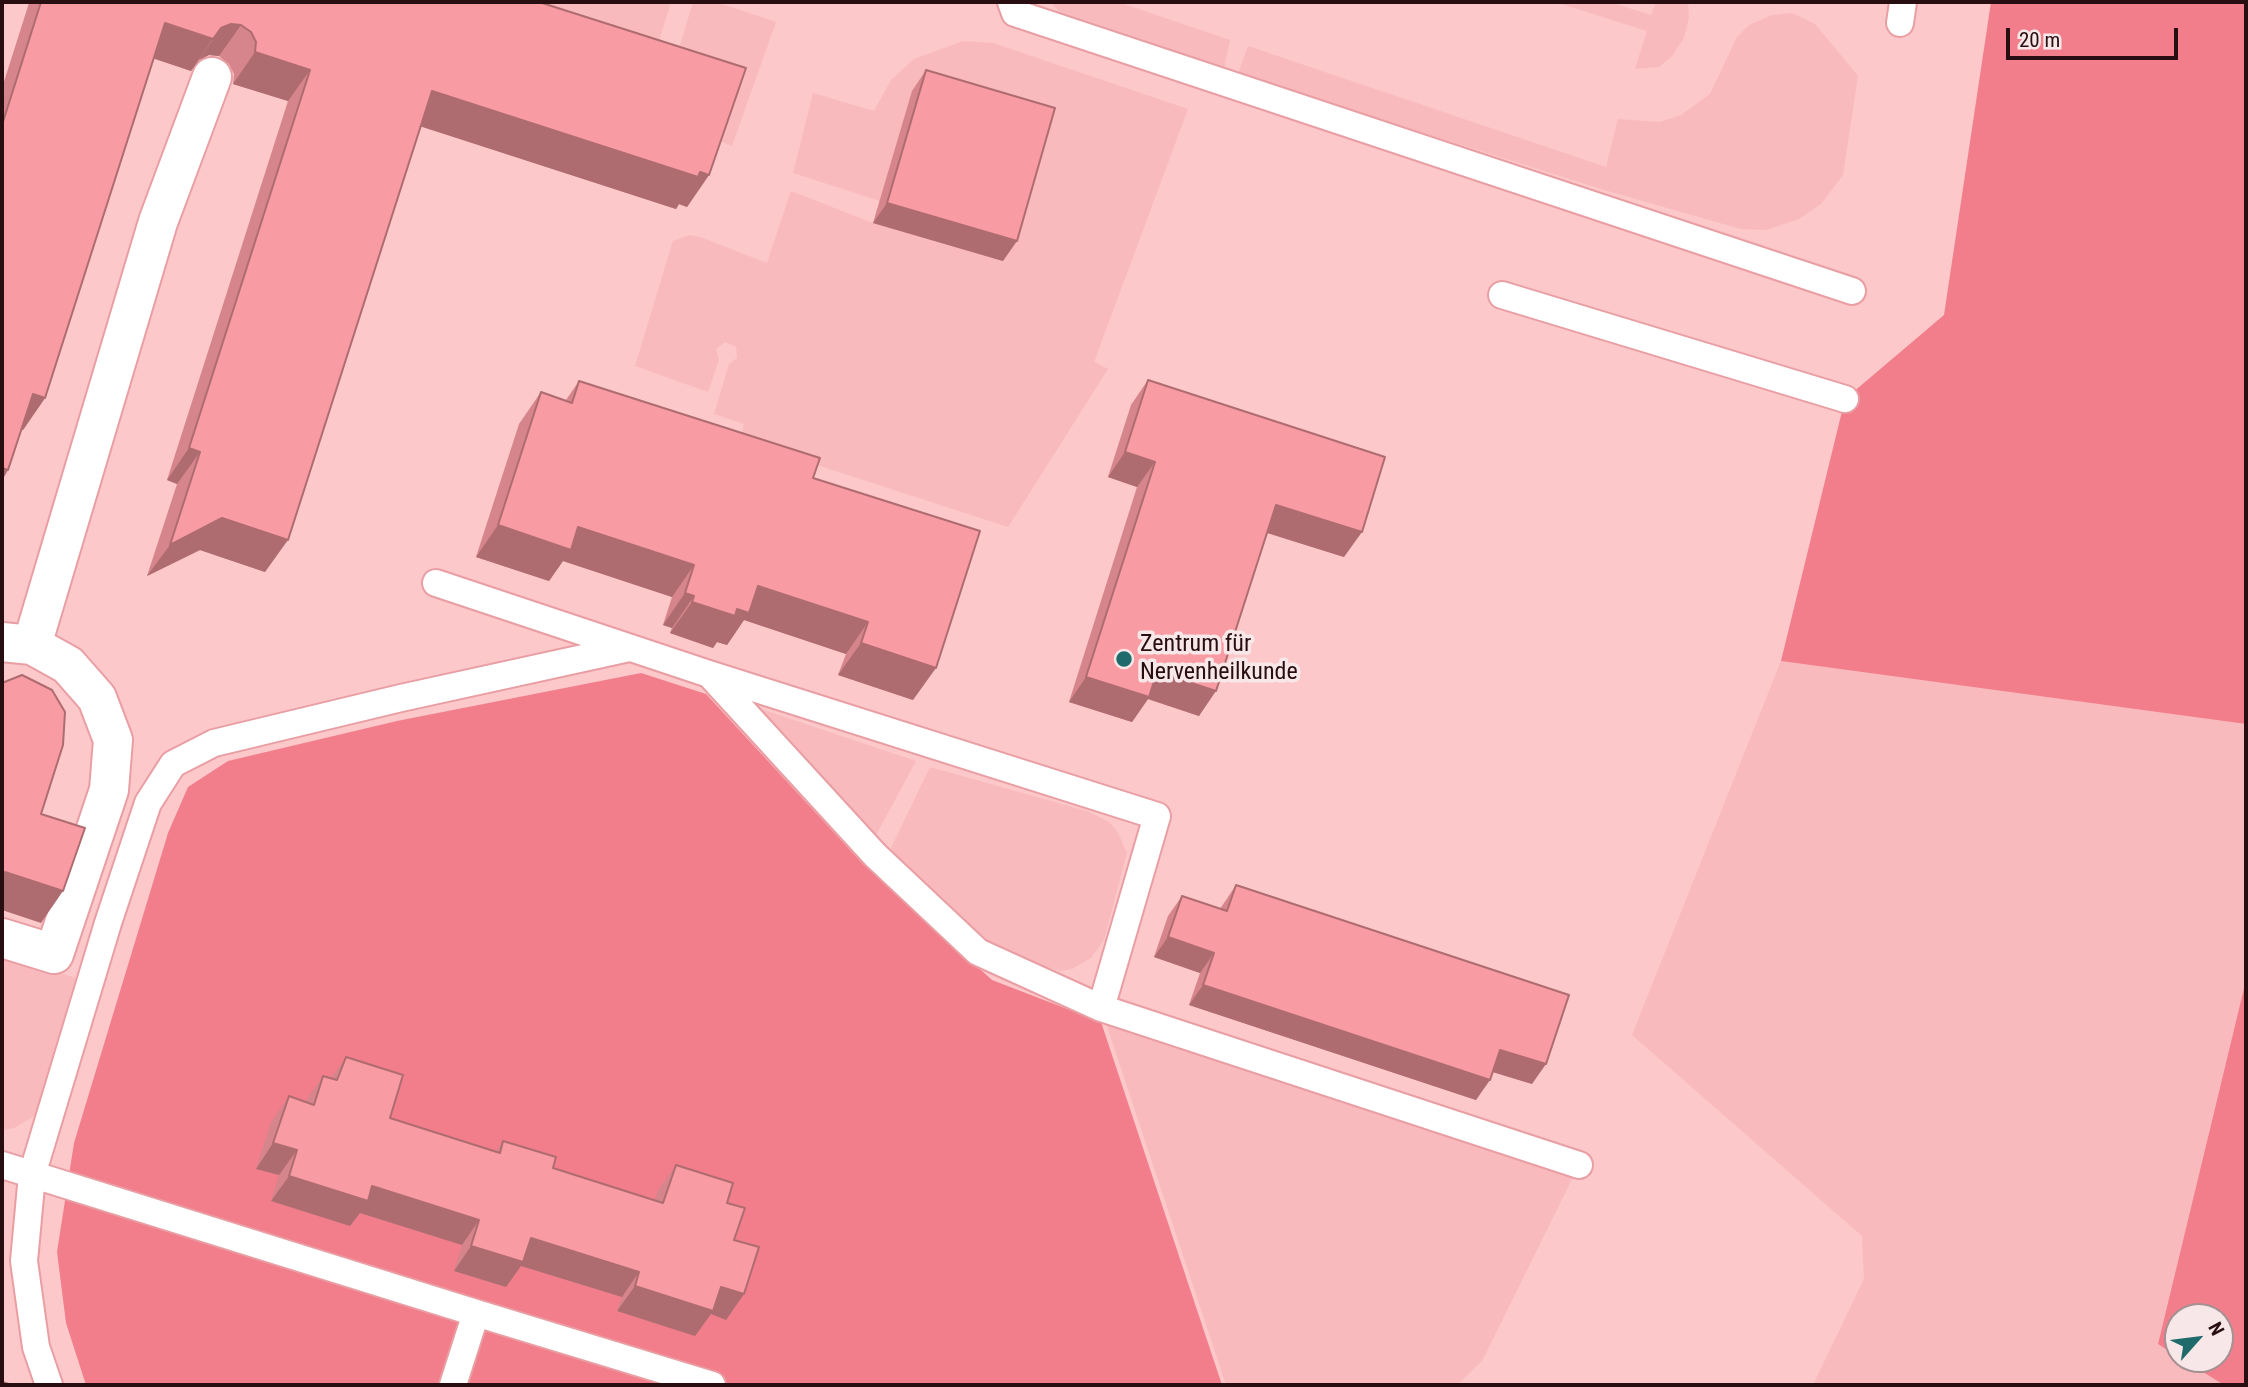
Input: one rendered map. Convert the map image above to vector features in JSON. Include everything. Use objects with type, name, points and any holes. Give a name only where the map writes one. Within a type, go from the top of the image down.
[{"type":"street","points":[[2,938],[54,954],[109,790],[113,740],[97,698],[68,664],[17,644],[158,222],[212,77]]},
{"type":"lane","points":[[1011,2],[1015,13],[1852,291]]},
{"type":"lane","points":[[1502,295],[1845,399]]},
{"type":"lane","points":[[436,583],[709,674],[1157,816],[1101,1008]]},
{"type":"lane","points":[[49,1385],[36,1347],[24,1261],[32,1175],[108,923],[148,803],[173,764],[214,743],[401,698],[631,648]]},
{"type":"lane","points":[[709,674],[875,855],[978,952],[1101,1008],[1579,1165]]},
{"type":"lane","points":[[2,1165],[712,1385]]},
{"type":"lane","points":[[453,1385],[476,1313]]},
{"type":"shaded area","name":"Zentrum für Nervenheilkunde","points":[[2,2],[2246,2],[2246,1385],[2,1385]]},
{"type":"shaded area","points":[[483,2],[671,2],[652,63]]},
{"type":"shaded area","points":[[693,2],[716,2],[776,22],[732,146],[701,133],[669,82]]},
{"type":"shaded area","points":[[1050,2],[1118,2],[1230,40],[1224,69],[1062,14]]},
{"type":"shaded area","points":[[1555,2],[1610,2],[1651,15],[1656,2],[1688,2],[1689,17],[1684,38],[1672,56],[1659,67],[1635,69],[1647,31]]},
{"type":"shaded area","points":[[1991,2],[2246,2],[2246,724],[1781,661],[1845,399],[1944,315]]},
{"type":"shaded area","points":[[1792,13],[1815,24],[1858,76],[1843,175],[1821,204],[1799,219],[1766,230],[1741,229],[1601,189],[1238,74],[1248,46],[1606,167],[1618,119],[1660,122],[1681,115],[1710,94],[1737,37],[1749,25],[1772,15]]},
{"type":"shaded area","points":[[963,41],[993,43],[1188,109],[1094,362],[1108,369],[1008,527],[740,440],[744,424],[714,414],[729,364],[737,358],[736,347],[725,342],[716,349],[719,360],[708,392],[635,366],[673,241],[689,235],[700,237],[767,263],[791,191],[873,223],[1003,260],[880,201],[793,173],[813,93],[874,111],[891,80],[914,59]]},
{"type":"shaded area","points":[[1781,661],[2246,724],[2246,980],[2168,1303],[2164,1303],[2164,1319],[2158,1344],[2164,1348],[2164,1373],[2205,1373],[2224,1385],[1813,1385],[1864,1279],[1862,1236],[1632,1035]]},
{"type":"shaded area","points":[[641,673],[706,694],[863,864],[992,980],[1101,1022],[1222,1385],[86,1385],[66,1323],[57,1252],[74,1143],[168,833],[188,787],[228,761],[397,721]]},
{"type":"shaded area","points":[[758,708],[916,761],[876,835]]},
{"type":"shaded area","points":[[930,767],[1087,811],[1109,822],[1117,831],[1127,853],[1104,940],[1091,958],[1072,969],[1060,971],[989,950],[890,850]]},
{"type":"shaded area","points":[[2,954],[76,978],[36,1115],[14,1128],[2,1130]]},
{"type":"shaded area","points":[[2246,980],[2246,1385],[2224,1385],[2205,1373],[2234,1373],[2234,1303],[2168,1303]]},
{"type":"shaded area","points":[[1101,1008],[1579,1165],[1482,1361],[1457,1385],[1226,1385]]},
{"type":"shaded area","points":[[2164,1319],[2164,1348],[2158,1344]]},
{"type":"building","points":[[41,2],[539,2],[746,68],[709,175],[700,172],[698,177],[432,91],[288,540],[222,518],[170,545],[200,452],[189,448],[310,70],[255,52],[256,42],[251,32],[241,25],[231,24],[221,28],[213,39],[165,23],[45,398],[33,394],[8,470],[2,468],[2,125]]},
{"type":"building","points":[[926,70],[1055,108],[1017,241],[887,203]]},
{"type":"building","points":[[1148,380],[1385,457],[1362,532],[1276,505],[1216,691],[1157,672],[1149,697],[1086,677],[1155,462],[1125,452]]},
{"type":"building","points":[[579,381],[820,458],[813,478],[980,531],[936,668],[861,643],[868,622],[758,586],[749,613],[737,609],[735,616],[692,602],[694,596],[685,593],[694,565],[578,527],[571,550],[498,525],[541,392],[572,403]]},
{"type":"building","points":[[22,675],[52,690],[65,712],[63,745],[41,814],[85,828],[63,891],[5,872],[2,877],[2,683]]},
{"type":"building","points":[[1236,885],[1569,995],[1546,1064],[1500,1050],[1490,1080],[1203,985],[1214,953],[1168,937],[1182,896],[1227,911]]},
{"type":"building","points":[[346,1057],[403,1075],[390,1118],[500,1153],[503,1141],[556,1157],[553,1168],[663,1203],[676,1165],[733,1183],[727,1203],[745,1208],[734,1240],[759,1247],[744,1294],[721,1287],[713,1311],[635,1286],[639,1272],[531,1238],[523,1262],[471,1246],[479,1220],[372,1186],[368,1201],[289,1176],[297,1150],[273,1143],[289,1096],[314,1105],[323,1076],[337,1080]]},
{"type":"place","name":"Zentrum für Nervenheilkunde","points":[[1124,659]]}]
